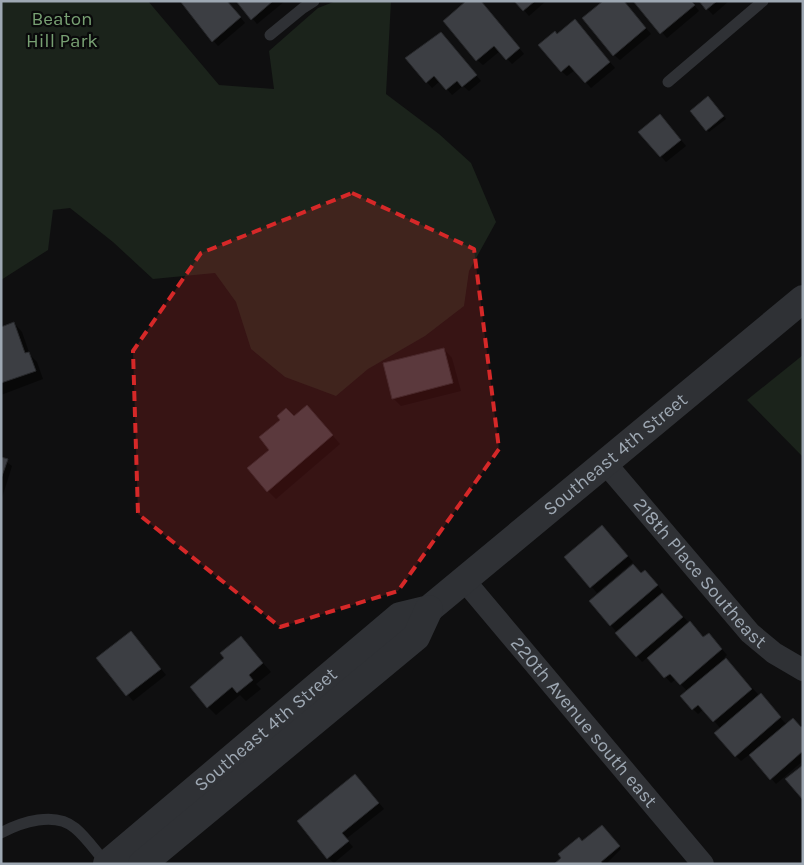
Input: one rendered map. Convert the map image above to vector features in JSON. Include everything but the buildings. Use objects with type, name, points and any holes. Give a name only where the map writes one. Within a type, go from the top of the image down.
[{"type":"street","name":"Southeast 4th Street","points":[[107,864],[400,616],[429,608],[606,464],[803,299]]},
{"type":"street","name":"218th Place Southeast","points":[[606,464],[750,633],[774,653],[803,670]]},
{"type":"street","name":"220th Avenue south east","points":[[464,580],[703,864]]},
{"type":"street","name":"Southeast 4th Street","points":[[142,864],[416,637],[429,608]]},
{"type":"lane","points":[[270,35],[314,1]]},
{"type":"lane","points":[[668,82],[763,1]]},
{"type":"lane","points":[[1,833],[33,820],[51,819],[74,827],[107,864]]},
{"type":"highlighted area","points":[[352,193],[474,249],[499,449],[398,591],[280,627],[138,514],[133,351],[201,253]]},
{"type":"green space","name":"Beaton Hill Park","points":[[1,1],[148,1],[219,85],[274,89],[269,51],[318,8],[336,1],[391,1],[386,94],[439,134],[471,163],[496,222],[469,271],[464,306],[425,336],[368,369],[336,396],[285,377],[251,349],[236,302],[215,273],[153,279],[113,242],[70,208],[53,210],[48,250],[1,280]]},
{"type":"green space","points":[[803,355],[803,457],[747,400]]}]
